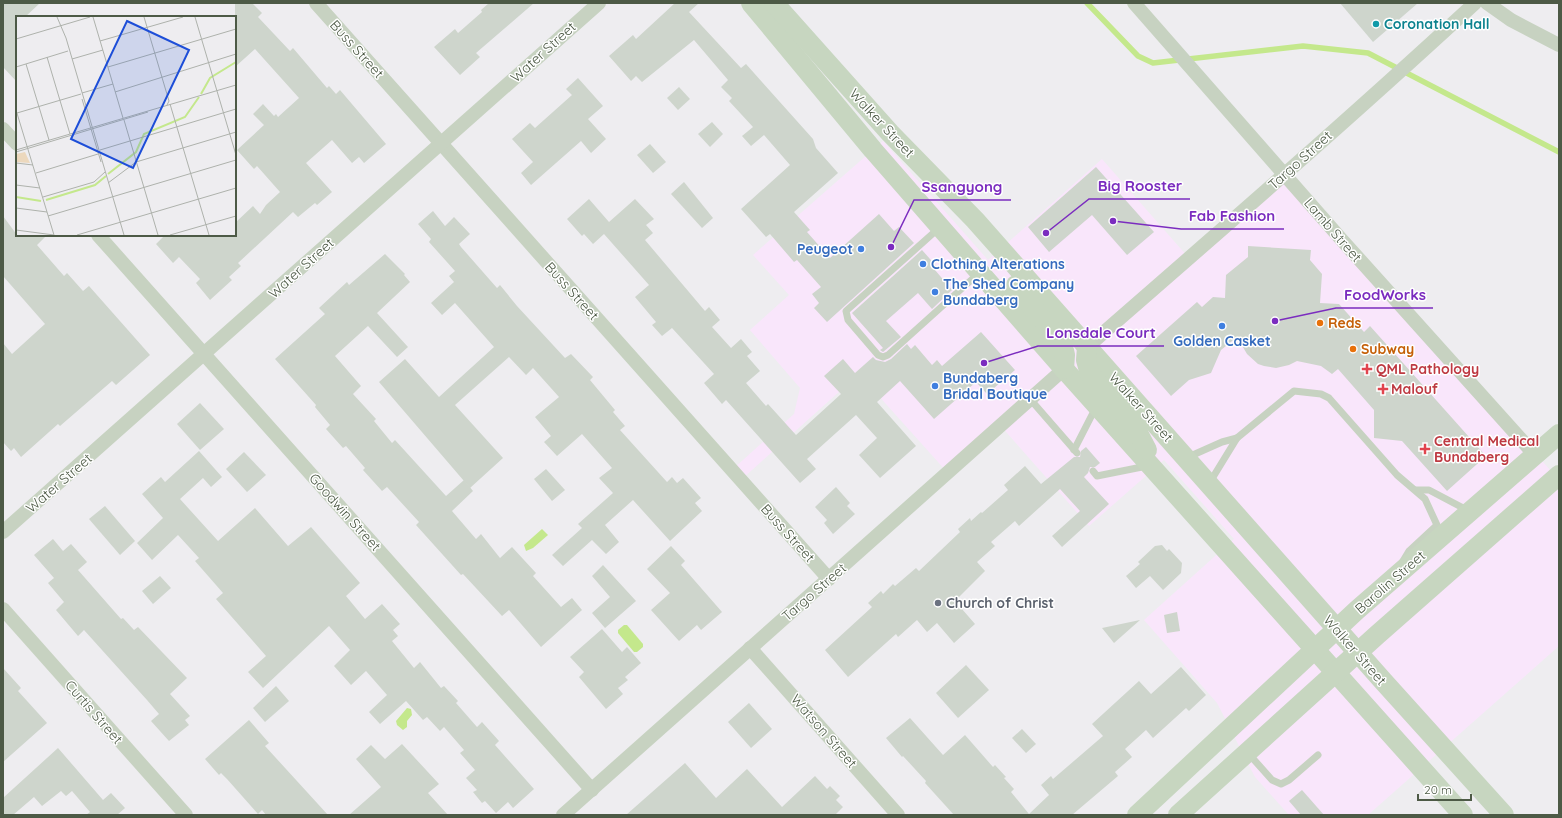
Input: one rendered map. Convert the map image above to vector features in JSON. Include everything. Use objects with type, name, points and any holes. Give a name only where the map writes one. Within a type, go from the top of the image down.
[{"type":"main road","name":"Walker Street","points":[[751,3],[873,150],[981,272],[1064,369],[1463,815]]},
{"type":"main road","name":"Walker Street","points":[[774,3],[890,133],[975,220],[1337,629],[1504,815]]},
{"type":"main road","points":[[1002,252],[1019,292],[1062,342],[1065,355],[1064,369]]},
{"type":"main road","points":[[1087,347],[1086,360],[1090,374],[1134,425],[1155,471]]},
{"type":"main road","name":"Barolin Street","points":[[1136,815],[1337,629],[1559,434]]},
{"type":"main road","points":[[1535,455],[1546,457],[1559,453]]},
{"type":"main road","points":[[1178,815],[1358,652],[1559,475]]},
{"type":"street","name":"Buss Street","points":[[316,3],[829,579]]},
{"type":"street","name":"Water Street","points":[[3,532],[599,3]]},
{"type":"street","name":"Lamb Street","points":[[1134,3],[1284,174],[1535,455]]},
{"type":"street","name":"Targo Street","points":[[1087,347],[1392,80],[1475,3]]},
{"type":"street","points":[[1487,3],[1511,20],[1559,45]]},
{"type":"street","points":[[3,129],[16,143]]},
{"type":"street","name":"Goodwin Street","points":[[99,236],[592,790]]},
{"type":"street","name":"Targo Street","points":[[563,815],[1064,369]]},
{"type":"street","name":"Curtis Street","points":[[3,609],[186,815]]},
{"type":"street","name":"Watson Street","points":[[750,648],[898,815]]},
{"type":"lane","points":[[940,227],[846,311],[848,320],[878,355],[883,357],[888,355],[981,272]]},
{"type":"lane","points":[[1209,484],[1237,438],[1294,391],[1321,394],[1329,398],[1398,475],[1425,499],[1437,525],[1409,551],[1392,581]]},
{"type":"lane","points":[[1030,399],[1076,452],[1097,406]]},
{"type":"lane","points":[[1186,458],[1222,442],[1237,438]]},
{"type":"lane","points":[[1093,471],[1097,476],[1155,471]]},
{"type":"lane","points":[[1416,490],[1429,490],[1470,512]]},
{"type":"lane","points":[[1248,753],[1272,780],[1280,784],[1289,780],[1318,755]]},
{"type":"shaded area","points":[[883,141],[988,260],[1102,159],[1188,257],[1285,172],[1559,480],[1559,646],[1368,815],[1289,815],[1255,777],[1217,703],[1144,620],[1234,539],[1164,460],[1089,526],[1000,425],[947,472],[859,374],[742,479],[733,469],[794,414],[800,388],[750,330],[789,295],[753,255]]},
{"type":"shaded area","points":[[542,529],[548,535],[533,548],[526,551],[524,545]]},
{"type":"shaded area","points":[[624,625],[627,625],[643,644],[643,647],[637,652],[634,652],[618,633],[618,630]]},
{"type":"shaded area","points":[[407,708],[411,709],[412,715],[407,721],[407,727],[403,730],[397,725],[396,721]]},
{"type":"building","points":[[3,3],[40,3],[26,16],[16,16],[16,81],[3,67]]},
{"type":"building","points":[[235,3],[252,3],[262,13],[258,17],[290,51],[293,48],[327,88],[329,86],[336,94],[340,90],[386,144],[364,163],[359,157],[352,163],[332,140],[306,163],[332,192],[317,205],[315,203],[298,217],[293,212],[238,263],[241,266],[229,277],[232,280],[210,300],[196,283],[200,279],[179,257],[173,263],[156,244],[164,236],[236,236],[236,222],[253,206],[260,214],[266,205],[280,192],[257,166],[254,169],[237,150],[264,125],[253,114],[263,104],[274,116],[276,114],[278,117],[299,98],[255,49],[236,66]]},
{"type":"building","points":[[489,3],[534,3],[476,53],[480,57],[460,75],[434,47],[455,29],[458,33],[482,12],[481,10]]},
{"type":"building","points":[[675,3],[699,3],[689,12],[741,68],[746,64],[813,139],[816,148],[838,173],[794,212],[810,230],[807,232],[830,258],[879,214],[894,231],[899,227],[914,243],[827,322],[814,308],[819,303],[812,294],[821,287],[797,260],[794,262],[770,234],[766,237],[741,209],[790,165],[764,135],[751,146],[742,136],[753,127],[729,101],[732,98],[721,87],[728,80],[694,40],[642,82],[636,76],[631,81],[609,56],[633,35],[636,39]]},
{"type":"building","name":"Coronation Hall","points":[[1340,3],[1418,3],[1373,42]]},
{"type":"building","points":[[578,78],[603,106],[588,119],[606,139],[591,153],[581,141],[531,185],[521,173],[533,162],[512,139],[530,123],[535,128],[572,95],[566,89]]},
{"type":"building","points":[[679,87],[690,99],[678,110],[667,98]]},
{"type":"building","points":[[712,122],[723,134],[710,147],[698,134]]},
{"type":"building","points":[[650,144],[666,162],[653,173],[637,155]]},
{"type":"building","points":[[1096,167],[1154,232],[1127,255],[1092,215],[1049,252],[1028,227]]},
{"type":"building","points":[[684,182],[713,218],[702,228],[671,194]]},
{"type":"building","points":[[589,199],[609,222],[635,199],[654,219],[646,225],[653,233],[645,240],[705,311],[709,307],[720,320],[712,327],[731,348],[741,339],[752,352],[747,356],[760,371],[746,383],[766,406],[768,404],[796,435],[841,394],[824,376],[843,359],[855,373],[873,357],[876,360],[885,362],[891,359],[907,344],[911,349],[915,345],[932,365],[937,360],[942,366],[981,332],[1015,370],[987,394],[976,382],[934,419],[900,381],[877,402],[916,446],[880,478],[859,455],[877,438],[856,415],[807,459],[816,469],[800,483],[726,400],[722,404],[704,383],[714,374],[672,328],[662,336],[652,325],[656,322],[635,297],[649,285],[604,234],[593,244],[584,234],[582,236],[567,219]]},
{"type":"building","points":[[433,211],[445,226],[454,217],[470,234],[459,244],[461,247],[497,288],[500,285],[517,306],[565,358],[571,354],[593,377],[590,380],[615,410],[613,412],[625,426],[620,430],[667,482],[672,477],[677,483],[683,478],[701,498],[695,503],[702,511],[670,541],[633,500],[605,525],[619,542],[606,554],[592,540],[563,566],[552,555],[582,528],[578,524],[613,493],[599,478],[612,468],[582,434],[557,456],[544,442],[551,436],[535,417],[559,397],[533,368],[526,375],[509,357],[455,405],[503,458],[470,488],[379,382],[405,359],[439,397],[494,347],[455,303],[442,315],[431,303],[454,282],[449,276],[455,271],[429,242],[431,239],[418,224]]},
{"type":"building","points":[[3,216],[16,234],[16,236],[46,236],[37,245],[64,276],[67,273],[83,291],[89,286],[150,355],[116,385],[112,381],[60,426],[58,424],[21,457],[14,448],[11,451],[3,442],[3,343],[12,354],[45,324],[3,276]]},
{"type":"building","points":[[1248,246],[1311,250],[1310,260],[1322,274],[1320,303],[1339,304],[1364,332],[1370,326],[1486,456],[1447,491],[1402,441],[1374,438],[1374,410],[1338,369],[1332,374],[1321,366],[1297,361],[1289,365],[1276,368],[1264,366],[1258,364],[1247,354],[1237,337],[1221,350],[1211,373],[1189,380],[1171,396],[1136,356],[1197,302],[1202,307],[1213,297],[1225,298],[1226,275],[1248,257]]},
{"type":"building","points":[[922,250],[938,268],[935,270],[952,290],[932,309],[918,293],[886,321],[901,337],[883,352],[880,350],[883,348],[852,313]]},
{"type":"building","points":[[385,254],[405,274],[404,275],[410,282],[377,313],[408,347],[397,357],[368,326],[335,356],[361,386],[353,394],[376,419],[374,421],[392,443],[395,440],[446,496],[464,480],[473,491],[452,511],[476,539],[481,534],[500,558],[512,547],[536,573],[533,576],[561,607],[572,598],[582,610],[541,647],[509,610],[502,616],[463,574],[461,575],[416,525],[419,522],[387,487],[382,491],[363,470],[365,468],[346,446],[343,448],[326,429],[330,425],[315,407],[316,405],[275,359],[325,314],[319,308],[347,282],[349,285]]},
{"type":"building","points":[[200,403],[224,429],[200,450],[177,424]]},
{"type":"building","points":[[1086,447],[1100,463],[1095,467],[1090,467],[1088,473],[1084,477],[1109,504],[1062,547],[1052,536],[1080,511],[1060,489],[1019,526],[1015,521],[991,542],[995,546],[977,562],[985,571],[955,601],[975,624],[954,643],[937,623],[927,632],[917,620],[898,637],[896,634],[848,677],[825,650],[872,607],[868,603],[881,591],[883,594],[893,584],[895,586],[916,568],[919,571],[960,532],[958,529],[970,518],[971,521],[1008,490],[1004,485],[1025,466],[1041,484],[1074,457],[1080,457],[1081,451]]},
{"type":"building","points":[[199,451],[222,477],[211,487],[203,478],[180,499],[218,541],[255,508],[288,546],[311,527],[360,583],[346,596],[365,619],[382,604],[400,624],[393,630],[398,636],[392,641],[414,668],[420,662],[441,688],[444,686],[458,701],[456,703],[477,727],[482,722],[499,741],[495,745],[534,789],[513,808],[508,802],[496,813],[485,801],[482,803],[473,792],[477,790],[466,778],[475,770],[460,753],[464,750],[444,727],[440,731],[427,717],[423,720],[406,701],[380,724],[369,712],[387,695],[366,671],[351,685],[334,666],[350,650],[329,626],[263,688],[248,672],[266,656],[216,599],[223,593],[195,561],[199,558],[178,535],[152,560],[137,543],[163,518],[142,494],[161,477],[165,482]]},
{"type":"building","points":[[244,452],[266,475],[247,492],[226,469]]},
{"type":"building","points":[[546,469],[565,490],[552,501],[534,479]]},
{"type":"building","points":[[836,487],[850,503],[847,506],[855,514],[833,534],[824,523],[827,520],[815,507]]},
{"type":"building","points":[[105,506],[135,541],[120,555],[89,519]]},
{"type":"building","points":[[53,539],[63,551],[71,544],[87,562],[78,570],[121,619],[123,618],[134,630],[138,627],[187,678],[170,694],[190,716],[185,720],[189,725],[169,741],[151,721],[159,714],[147,700],[84,630],[78,636],[56,610],[64,602],[48,583],[54,578],[34,555]]},
{"type":"building","points":[[1162,545],[1167,551],[1169,549],[1182,563],[1181,573],[1163,590],[1150,576],[1136,588],[1126,576],[1140,564],[1138,562],[1155,546]]},
{"type":"building","points":[[671,546],[685,561],[681,565],[722,612],[701,630],[697,625],[679,641],[651,610],[670,593],[647,569]]},
{"type":"building","points":[[603,565],[636,601],[605,628],[592,613],[610,597],[592,576]]},
{"type":"building","points":[[160,576],[171,588],[153,604],[142,591]]},
{"type":"building","points":[[1177,612],[1180,631],[1167,633],[1164,615]]},
{"type":"building","points":[[1140,620],[1114,643],[1102,628]]},
{"type":"building","points":[[602,629],[622,652],[627,647],[641,663],[625,677],[628,680],[618,688],[623,694],[606,709],[579,677],[584,672],[570,657]]},
{"type":"building","points":[[966,665],[989,690],[958,718],[936,693]]},
{"type":"building","points":[[1181,667],[1206,695],[1189,711],[1186,708],[1153,738],[1146,730],[1125,749],[1132,757],[1115,772],[1118,776],[1072,815],[954,815],[925,783],[926,781],[903,756],[902,757],[886,738],[910,718],[943,755],[965,735],[993,767],[995,765],[1006,777],[1004,778],[1014,789],[1011,792],[1029,814],[1049,795],[1041,785],[1051,776],[1053,779],[1103,736],[1092,724],[1139,681],[1151,694]]},
{"type":"building","points":[[3,668],[21,688],[18,691],[47,723],[3,762]]},
{"type":"building","points":[[276,686],[289,701],[265,722],[253,708]]},
{"type":"building","points":[[749,703],[772,729],[751,748],[728,722]]},
{"type":"building","points":[[249,720],[269,743],[265,746],[328,815],[266,815],[262,810],[258,814],[227,779],[221,773],[219,775],[205,759]]},
{"type":"building","points":[[1022,729],[1036,744],[1026,753],[1012,738]]},
{"type":"building","points":[[402,744],[439,784],[428,793],[448,815],[349,815],[381,787],[356,759],[371,745],[385,759]]},
{"type":"building","points":[[58,748],[103,800],[111,793],[125,808],[117,815],[86,815],[90,812],[72,791],[66,796],[61,791],[42,806],[34,797],[13,815],[3,815],[3,798]]},
{"type":"building","points":[[685,763],[716,798],[747,769],[782,807],[815,776],[827,789],[830,786],[840,796],[836,800],[843,807],[835,815],[626,815]]},
{"type":"building","points":[[1302,790],[1324,815],[1301,815],[1289,801]]},
{"type":"waterway","points":[[1087,3],[1138,56],[1153,63],[1303,46],[1368,53],[1559,152]]},
{"type":"place","name":"Coronation Hall","points":[[1376,24]]},
{"type":"place","name":"Fab Fashion","points":[[1113,221]]},
{"type":"place","name":"Big Rooster","points":[[1046,233]]},
{"type":"place","name":"Ssangyong","points":[[891,247]]},
{"type":"place","name":"Peugeot","points":[[861,249]]},
{"type":"place","name":"Clothing Alterations","points":[[923,264]]},
{"type":"place","name":"The Shed Company Bundaberg","points":[[935,292]]},
{"type":"place","name":"FoodWorks","points":[[1275,321]]},
{"type":"place","name":"Reds","points":[[1320,323]]},
{"type":"place","name":"Golden Casket","points":[[1222,326]]},
{"type":"place","name":"Subway","points":[[1353,349]]},
{"type":"place","name":"Lonsdale Court","points":[[984,363]]},
{"type":"place","name":"QML Pathology","points":[[1367,369]]},
{"type":"place","name":"Bundaberg Bridal Boutique","points":[[935,386]]},
{"type":"place","name":"Malouf","points":[[1383,389]]},
{"type":"place","name":"Central Medical Bundaberg","points":[[1425,449]]},
{"type":"place","name":"Church of Christ","points":[[938,603]]}]
